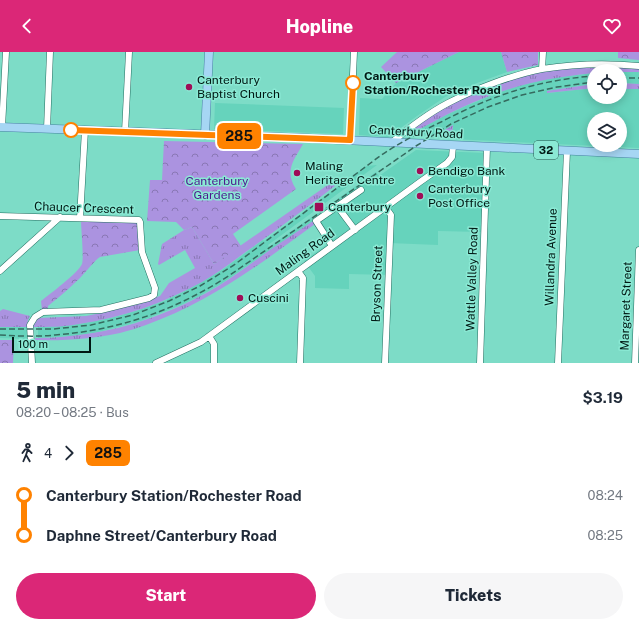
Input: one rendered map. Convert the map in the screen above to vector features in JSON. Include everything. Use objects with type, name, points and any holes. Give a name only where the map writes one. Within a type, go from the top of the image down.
[{"type":"main road","points":[[206,135],[209,52]]},
{"type":"main road","name":"Canterbury Road","points":[[1,127],[350,140],[639,154]]},
{"type":"street","points":[[1,127],[6,52]]},
{"type":"street","points":[[46,129],[50,52]]},
{"type":"street","points":[[124,132],[129,52]]},
{"type":"street","points":[[350,140],[354,52]]},
{"type":"street","points":[[542,69],[543,52]]},
{"type":"street","points":[[391,142],[408,128],[447,103],[481,88],[514,77],[542,69],[566,66],[627,64],[639,66]]},
{"type":"street","points":[[408,128],[406,134],[413,144]]},
{"type":"street","points":[[80,218],[85,130]]},
{"type":"street","name":"Maling Road","points":[[156,363],[200,342],[209,336],[386,208],[447,163],[452,157],[453,146]]},
{"type":"street","name":"Wattle Valley Road","points":[[480,363],[487,147]]},
{"type":"street","name":"Willandra Avenue","points":[[558,363],[566,151]]},
{"type":"street","points":[[332,246],[316,221],[361,190]]},
{"type":"street","points":[[337,206],[355,230]]},
{"type":"street","name":"Bryson Street","points":[[385,363],[391,215],[386,208]]},
{"type":"street","name":"Chaucer Crescent","points":[[0,216],[139,220],[142,252],[155,288],[154,295],[149,298],[102,310],[43,312],[35,316],[30,325],[32,363]]},
{"type":"street","points":[[0,271],[60,218]]},
{"type":"street","name":"Margaret Street","points":[[635,363],[639,250]]},
{"type":"street","points":[[298,271],[303,278],[300,363]]},
{"type":"street","points":[[209,336],[214,344],[214,363]]},
{"type":"shaded area","points":[[459,52],[501,52],[507,72],[445,97],[388,137],[359,135],[360,98],[382,99],[396,83]]},
{"type":"shaded area","points":[[627,72],[639,72],[639,84],[627,83]]},
{"type":"shaded area","points":[[587,74],[587,85],[548,91],[548,93],[587,89],[587,104],[627,104],[627,89],[639,89],[639,148],[627,147],[627,112],[587,112],[587,145],[452,139],[453,125],[436,135],[412,133],[468,105],[508,89],[550,78]]},
{"type":"shaded area","points":[[215,103],[344,108],[343,134],[214,129]]},
{"type":"shaded area","points":[[416,150],[485,153],[482,232],[438,231],[438,245],[389,243],[388,275],[349,274],[349,289],[315,288],[315,276],[304,261],[329,243],[313,221],[221,284],[179,306],[138,322],[94,333],[38,338],[38,327],[79,324],[111,318],[139,310],[181,293],[222,270],[366,166],[377,165],[268,245],[269,247],[376,172],[379,176]]},
{"type":"shaded area","points":[[0,327],[27,327],[27,339],[0,338]]},
{"type":"green space","points":[[397,52],[459,52],[396,83],[381,67]]},
{"type":"green space","points":[[501,52],[538,52],[538,65],[507,72]]},
{"type":"green space","points":[[618,52],[639,52],[639,60],[618,58]]},
{"type":"green space","points":[[587,67],[587,74],[531,83],[500,92],[441,118],[413,134],[409,134],[410,131],[434,114],[473,94],[514,79],[547,71]]},
{"type":"green space","points":[[627,67],[639,68],[639,72],[627,72]]},
{"type":"green space","points":[[627,83],[639,84],[639,89],[627,89]]},
{"type":"green space","points":[[587,85],[587,89],[547,93],[547,91]]},
{"type":"green space","points":[[453,125],[452,137],[436,136],[436,135]]},
{"type":"green space","name":"Canterbury Gardens","points":[[164,141],[303,144],[294,161],[291,171],[292,183],[296,189],[233,234],[241,246],[214,264],[192,227],[184,230],[176,222],[147,221],[150,180],[162,180]]},
{"type":"green space","points":[[332,182],[335,186],[291,219],[219,271],[188,290],[142,309],[111,318],[68,326],[33,327],[37,318],[86,316],[160,296],[169,283],[195,268],[185,250],[159,265],[162,244],[184,230],[192,227],[214,264]]},
{"type":"green space","points":[[81,220],[138,224],[140,250],[100,257],[76,282],[48,306],[48,309],[42,310],[41,301],[69,278],[82,264],[83,249]]},
{"type":"green space","points":[[313,221],[315,224],[234,281],[213,294],[169,316],[120,333],[99,337],[35,340],[35,338],[71,336],[110,330],[159,315],[220,285]]},
{"type":"green space","points":[[3,309],[30,316],[27,327],[0,327],[0,311]]},
{"type":"green space","points":[[0,340],[14,340],[13,363],[0,363]]},
{"type":"railway","points":[[0,329],[54,329],[91,325],[133,315],[169,301],[200,286],[234,265],[380,156],[417,134],[478,104],[496,97],[534,85],[587,77]]},
{"type":"railway","points":[[627,78],[639,78]]},
{"type":"railway","points":[[0,335],[41,336],[79,332],[125,323],[168,308],[230,275],[416,146],[451,124],[488,107],[522,95],[557,87],[587,83]]},
{"type":"bus line","name":"285","points":[[71,130],[350,140],[353,83]]},
{"type":"place","name":"Canterbury Station/Rochester Road","points":[[353,83]]},
{"type":"place","name":"Canterbury Baptist Church","points":[[189,87]]},
{"type":"place","name":"Bendigo Bank","points":[[420,171]]},
{"type":"place","name":"Maling Heritage Centre","points":[[297,173]]},
{"type":"place","name":"Canterbury Post Office","points":[[420,196]]},
{"type":"place","name":"Canterbury","points":[[319,207]]},
{"type":"place","name":"Cuscini","points":[[240,298]]}]
